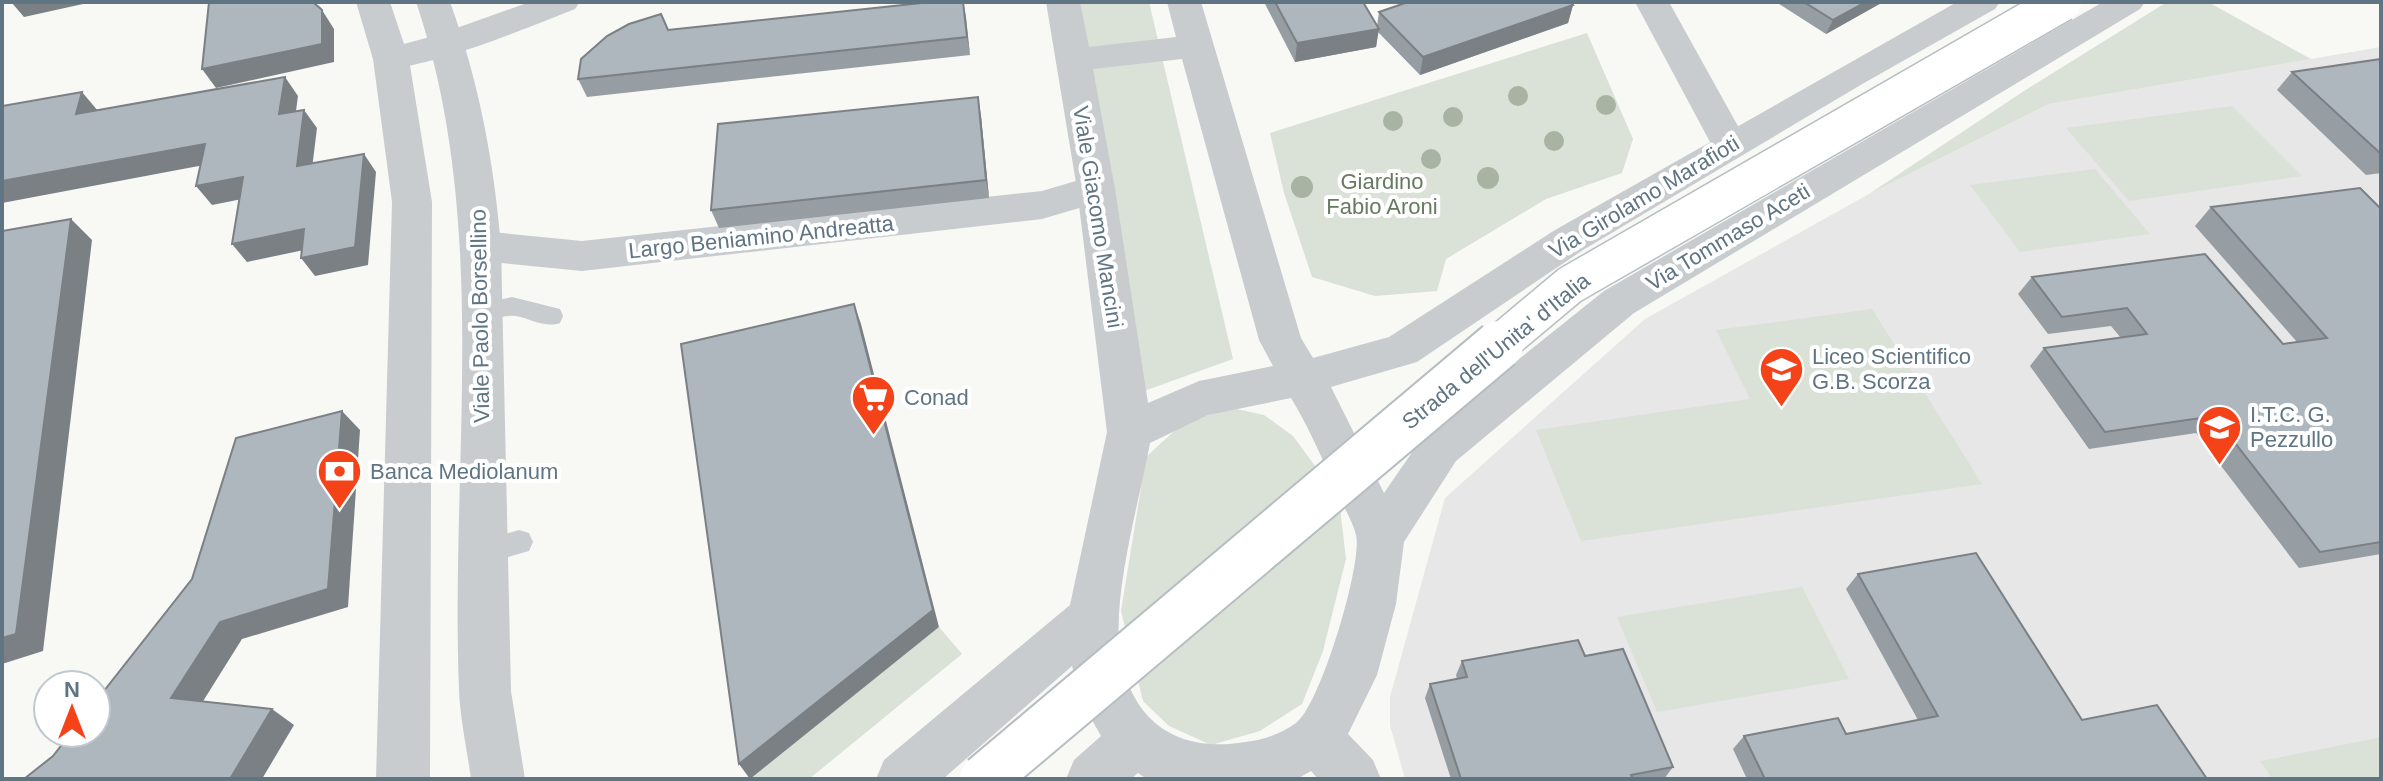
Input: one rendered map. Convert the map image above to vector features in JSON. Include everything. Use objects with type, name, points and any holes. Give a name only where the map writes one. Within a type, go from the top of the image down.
[{"type":"main road","name":"Strada dell'Unita' d'Italia","points":[[984,779],[1570,285],[2062,2]]},
{"type":"street","points":[[373,2],[391,59],[412,202],[403,779]]},
{"type":"street","name":"Viale Paolo Borsellino","points":[[433,2],[462,89],[477,185],[481,246],[480,313],[502,547],[485,691],[498,779]]},
{"type":"street","points":[[391,59],[449,43],[563,2]]},
{"type":"street","name":"Viale Giacomo Mancini","points":[[1063,2],[1096,189],[1130,432],[1092,617],[1096,659],[1108,702],[1134,740],[1173,765],[1218,773],[1272,764],[1317,740]]},
{"type":"street","points":[[1184,2],[1280,340],[1325,415],[1381,537],[1371,604],[1351,675],[1317,740],[1354,779]]},
{"type":"street","points":[[1652,2],[1730,146]]},
{"type":"street","name":"Via Girolamo Marafioti","points":[[1302,378],[1402,350],[1569,240],[1983,2]]},
{"type":"street","name":"Via Tommaso Aceti","points":[[1381,537],[1440,448],[1619,302],[2128,2]]},
{"type":"street","points":[[1073,60],[1196,46]]},
{"type":"street","name":"Largo Beniamino Andreatta","points":[[481,246],[582,256],[1031,215],[1096,189]]},
{"type":"street","points":[[1130,432],[1199,399],[1302,378]]},
{"type":"street","points":[[903,779],[1092,617]]},
{"type":"street","points":[[1093,779],[1134,740]]},
{"type":"lane","points":[[480,313],[512,306],[551,316]]},
{"type":"shaded area","points":[[2381,47],[2381,737],[2260,761],[2272,779],[1405,779],[1390,725],[1390,697],[1445,498],[1645,319],[1869,194],[2049,104]]},
{"type":"green space","points":[[1074,2],[1149,2],[1233,359],[1144,391]]},
{"type":"green space","points":[[2167,2],[2208,2],[2311,59],[2049,104],[1869,194],[2027,89]]},
{"type":"green space","name":"Giardino Fabio Aroni","points":[[1587,33],[1633,139],[1622,173],[1546,199],[1446,259],[1437,291],[1375,296],[1312,277],[1284,193],[1270,133]]},
{"type":"green space","points":[[2232,106],[2302,176],[2129,201],[2066,128]]},
{"type":"green space","points":[[2095,169],[2150,234],[2020,252],[1970,185]]},
{"type":"green space","points":[[1872,309],[1982,484],[1581,541],[1536,430],[1750,399],[1716,330]]},
{"type":"green space","points":[[1232,408],[1264,415],[1293,436],[1340,508],[1346,559],[1323,651],[1302,704],[1260,731],[1211,745],[1169,726],[1143,701],[1121,611],[1146,457],[1184,422]]},
{"type":"green space","points":[[1802,587],[1849,679],[1657,712],[1617,617]]},
{"type":"green space","points":[[939,627],[962,654],[809,779],[749,779]]},
{"type":"green space","points":[[2381,737],[2381,779],[2272,779],[2260,761]]},
{"type":"building","points":[[209,2],[313,2],[322,10],[322,44],[202,69]]},
{"type":"building","points":[[931,2],[963,2],[967,37],[578,79],[581,59],[607,36],[629,24],[661,14],[668,30]]},
{"type":"building","points":[[1275,2],[1363,2],[1379,29],[1297,43]]},
{"type":"building","points":[[1408,2],[1570,2],[1573,5],[1423,57],[1379,12]]},
{"type":"building","points":[[1804,2],[1866,2],[1833,20]]},
{"type":"building","points":[[2381,59],[2381,154],[2292,72]]},
{"type":"building","points":[[285,77],[279,114],[304,110],[297,166],[364,154],[355,247],[301,258],[304,229],[232,244],[243,177],[196,186],[205,144],[2,181],[2,106],[82,92],[76,114]]},
{"type":"building","points":[[978,97],[986,180],[711,210],[718,124]]},
{"type":"building","points":[[2360,188],[2381,209],[2381,542],[2320,552],[2214,416],[2105,432],[2044,348],[2147,334],[2127,308],[2062,317],[2032,277],[2205,254],[2283,344],[2327,338],[2211,207]]},
{"type":"building","points":[[71,219],[16,634],[2,638],[2,231]]},
{"type":"building","points":[[854,304],[933,610],[739,764],[681,344]]},
{"type":"building","points":[[342,411],[328,589],[220,622],[171,698],[272,709],[230,779],[24,779],[58,749],[112,749],[112,681],[192,579],[236,438]]},
{"type":"building","points":[[1976,553],[2082,720],[2157,705],[2207,779],[1765,779],[1744,736],[1838,718],[1846,734],[1938,716],[1858,574]]},
{"type":"building","points":[[1578,640],[1585,656],[1623,649],[1673,767],[1631,775],[1633,779],[1461,779],[1430,684],[1467,677],[1462,661]]},
{"type":"place","name":"Liceo Scientifico G.B. Scorza","points":[[1781,408]]},
{"type":"place","name":"Conad","points":[[873,436]]},
{"type":"place","name":"I.T.C. G. Pezzullo","points":[[2219,466]]},
{"type":"place","name":"Banca Mediolanum","points":[[339,510]]}]
